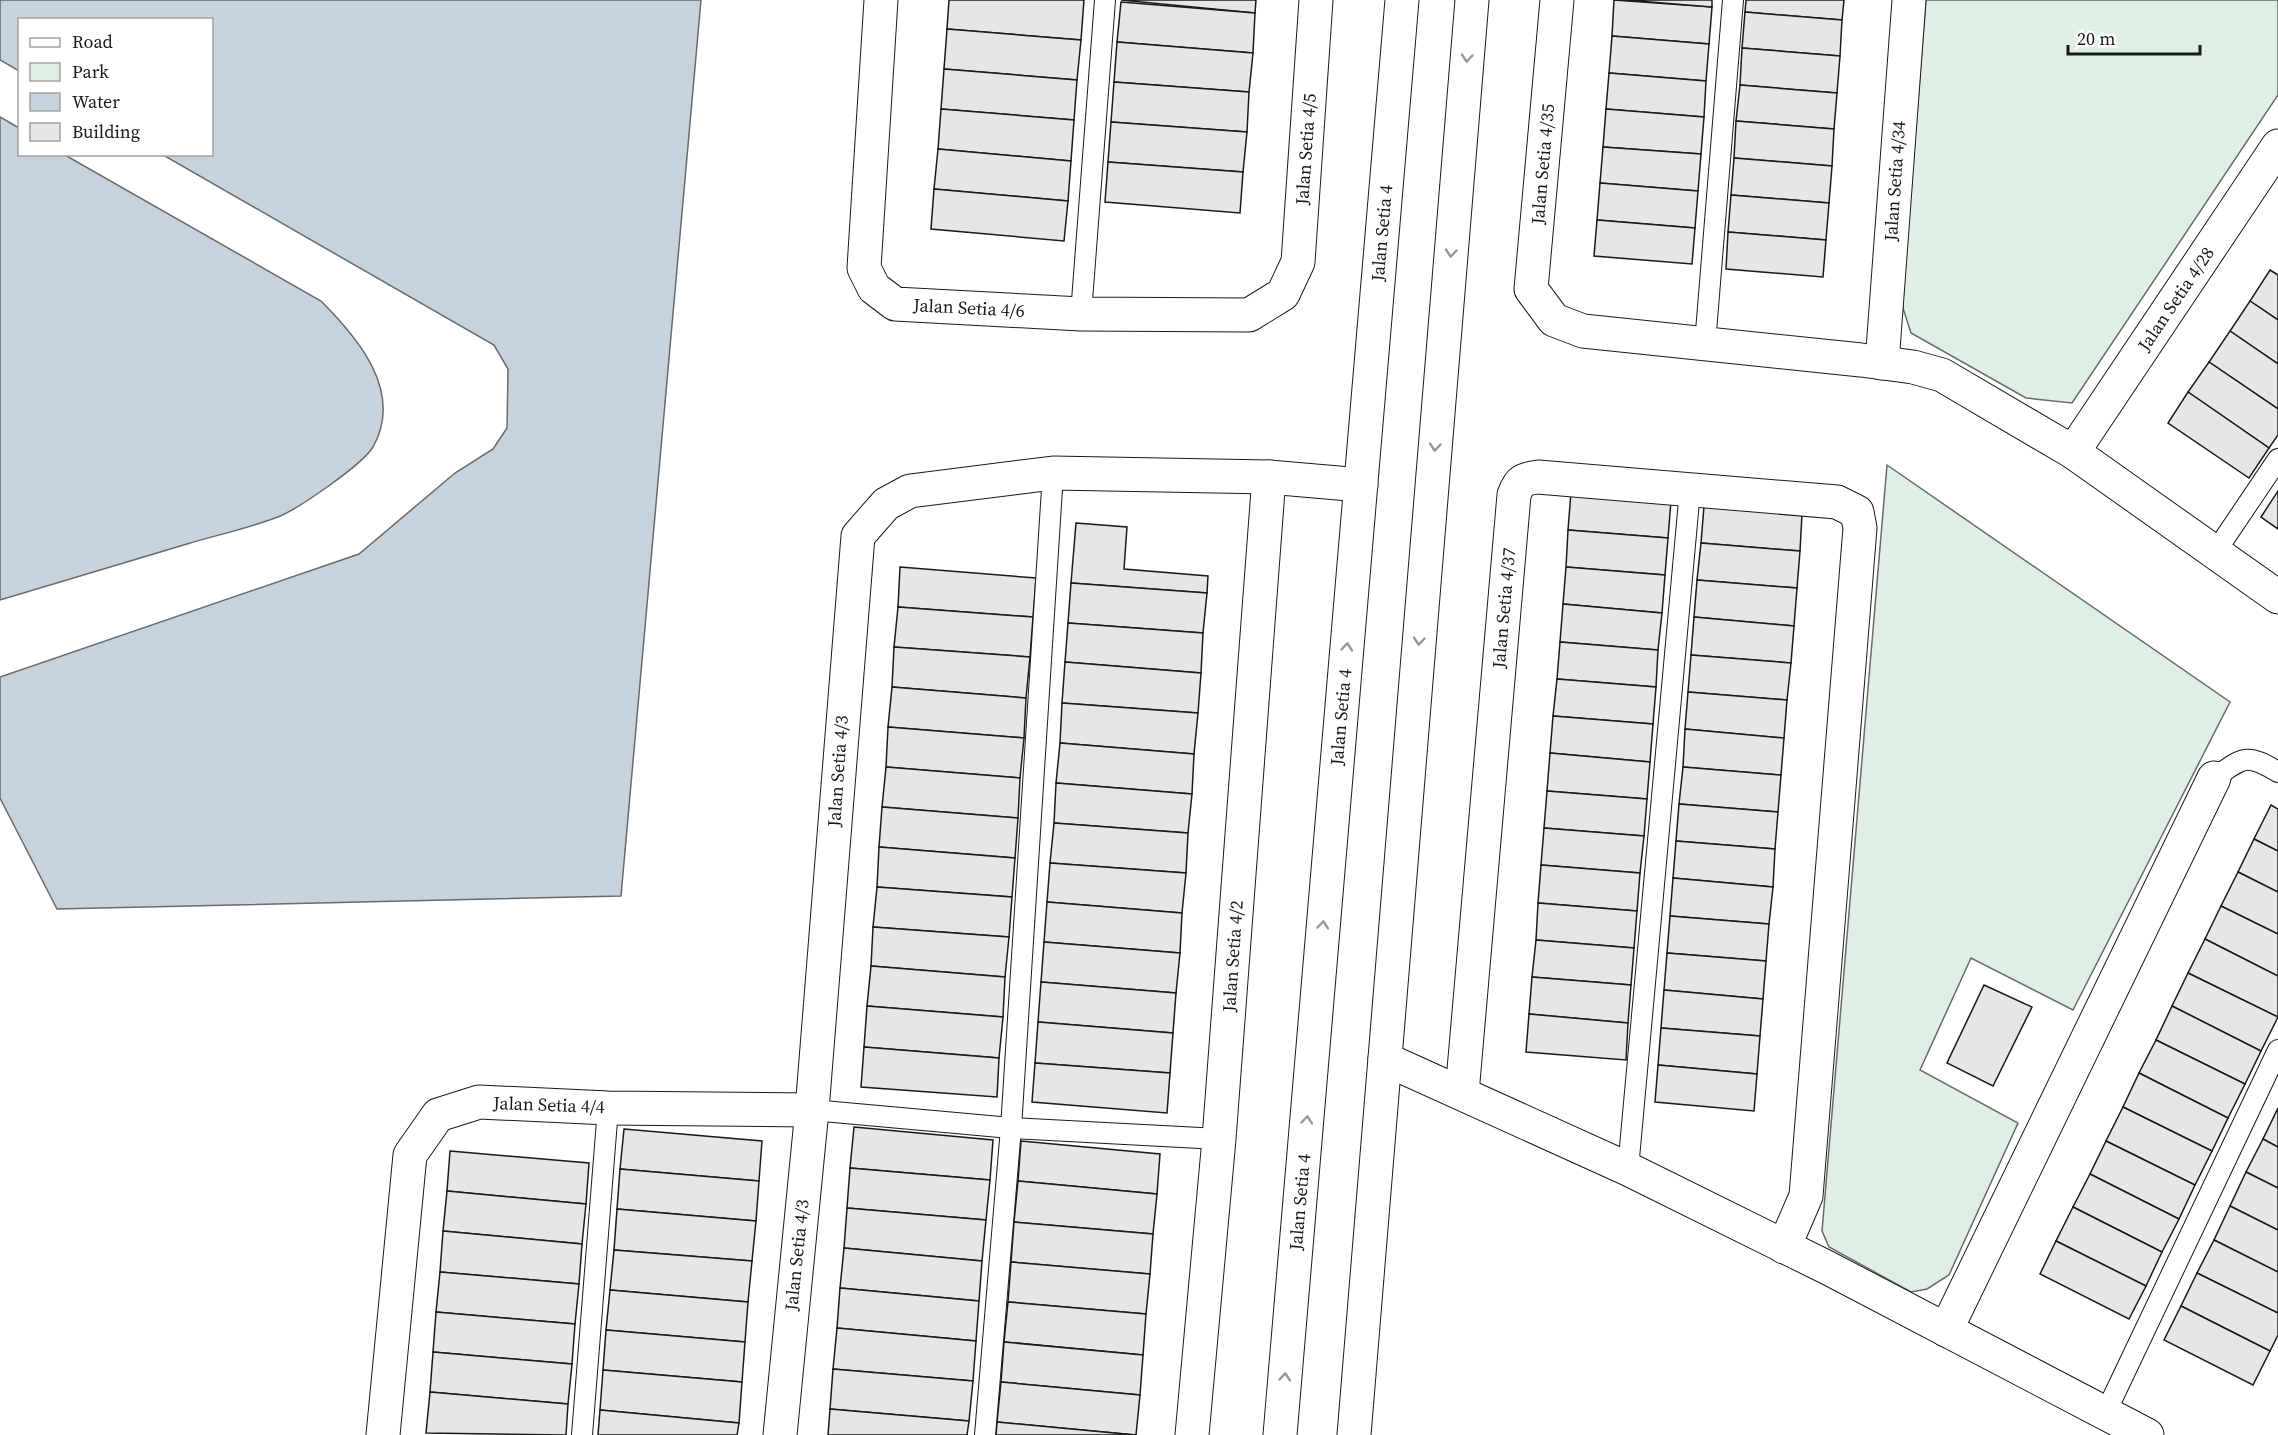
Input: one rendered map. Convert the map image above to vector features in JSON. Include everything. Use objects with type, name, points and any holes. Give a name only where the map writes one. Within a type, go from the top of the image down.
[{"type":"street","name":"Jalan Setia 4/6","points":[[881,0],[864,268],[874,288],[895,304],[1081,314],[1249,315],[1283,294]]},
{"type":"street","name":"Jalan Setia 4/5","points":[[1283,294],[1298,262],[1316,0]]},
{"type":"street","name":"Jalan Setia 4","points":[[1280,1435],[1402,0]]},
{"type":"street","points":[[1354,1435],[1472,0]]},
{"type":"street","name":"Jalan Setia 4/35","points":[[1557,0],[1531,289],[1554,320],[1583,332],[1705,344]]},
{"type":"street","name":"Jalan Setia 4/34","points":[[1882,363],[1909,0]]},
{"type":"street","name":"Jalan Setia 4/28","points":[[2073,452],[2278,146]]},
{"type":"street","points":[[1705,344],[1882,363],[1942,375],[2073,452],[2214,554],[2278,597]]},
{"type":"street","name":"Jalan Setia 4/3","points":[[780,1435],[812,1110],[858,536],[886,504],[910,491],[1053,473],[1269,477],[1360,485]]},
{"type":"street","name":"Jalan Setia 4/2","points":[[1192,1435],[1220,1138],[1269,477]]},
{"type":"street","name":"Jalan Setia 4/37","points":[[1462,1093],[1513,507],[1518,484],[1524,479],[1538,477],[1837,502],[1857,512],[1860,528],[1806,1196],[1784,1247]]},
{"type":"street","points":[[1946,1330],[2214,778]]},
{"type":"street","points":[[1385,1059],[1628,1169],[2147,1435]]},
{"type":"street","name":"Jalan Setia 4/4","points":[[383,1435],[410,1155],[438,1115],[479,1102],[608,1108],[812,1110]]},
{"type":"lane","points":[[1081,314],[1105,0]]},
{"type":"lane","points":[[1705,344],[1733,0]]},
{"type":"lane","points":[[2214,554],[2278,459]]},
{"type":"lane","points":[[985,1435],[1011,1128],[1053,473]]},
{"type":"lane","points":[[1628,1169],[1690,490]]},
{"type":"lane","points":[[2214,778],[2240,760],[2257,759],[2278,772]]},
{"type":"lane","points":[[2104,1414],[2278,1050]]},
{"type":"lane","points":[[582,1435],[608,1108]]},
{"type":"lane","points":[[812,1110],[1011,1128],[1220,1138]]},
{"type":"green space","points":[[1926,0],[2278,0],[2278,95],[2072,403],[2026,398],[1911,333],[1902,305]]},
{"type":"green space","points":[[1887,465],[2230,702],[2073,1010],[1971,958],[1920,1070],[2018,1123],[1949,1275],[1927,1289],[1911,1292],[1829,1247],[1822,1231]]},
{"type":"water","points":[[0,0],[701,0],[621,896],[57,909],[0,798],[0,677],[359,554],[455,473],[493,449],[507,428],[508,369],[494,345],[165,156],[213,156],[213,18],[18,18],[18,70],[0,60]]},
{"type":"water","points":[[0,117],[18,127],[18,156],[67,156],[321,301],[362,349],[380,386],[383,406],[381,426],[373,447],[367,455],[329,486],[278,517],[0,600]]},
{"type":"building","points":[[949,0],[1084,0],[1081,40],[947,29]]},
{"type":"building","points":[[1121,0],[1256,0],[1255,13]]},
{"type":"building","points":[[1614,0],[1712,7],[1709,44],[1612,36]]},
{"type":"building","points":[[1626,0],[1712,0],[1712,7]]},
{"type":"building","points":[[1746,0],[1844,0],[1842,20],[1745,12]]},
{"type":"building","points":[[1121,2],[1255,13],[1253,53],[1117,42]]},
{"type":"building","points":[[1745,12],[1842,20],[1840,56],[1742,48]]},
{"type":"building","points":[[947,29],[1081,40],[1077,80],[944,69]]},
{"type":"building","points":[[1612,36],[1709,44],[1706,81],[1609,73]]},
{"type":"building","points":[[1117,42],[1253,53],[1249,92],[1114,82]]},
{"type":"building","points":[[1742,48],[1840,56],[1837,93],[1740,85]]},
{"type":"building","points":[[944,69],[1077,80],[1074,120],[941,109]]},
{"type":"building","points":[[1609,73],[1706,81],[1704,117],[1606,109]]},
{"type":"building","points":[[1114,82],[1249,92],[1247,132],[1111,122]]},
{"type":"building","points":[[1740,85],[1837,93],[1834,129],[1736,121]]},
{"type":"building","points":[[941,109],[1074,120],[1071,161],[938,149]]},
{"type":"building","points":[[1606,109],[1704,117],[1701,154],[1603,147]]},
{"type":"building","points":[[1736,121],[1834,129],[1832,166],[1734,158]]},
{"type":"building","points":[[1111,122],[1247,132],[1243,172],[1108,162]]},
{"type":"building","points":[[1603,147],[1701,154],[1698,191],[1600,183]]},
{"type":"building","points":[[938,149],[1071,161],[1068,201],[934,189]]},
{"type":"building","points":[[1734,158],[1832,166],[1829,203],[1731,195]]},
{"type":"building","points":[[1108,162],[1243,172],[1240,213],[1105,202]]},
{"type":"building","points":[[1600,183],[1698,191],[1695,228],[1597,220]]},
{"type":"building","points":[[934,189],[1068,201],[1064,241],[931,229]]},
{"type":"building","points":[[1731,195],[1829,203],[1826,240],[1728,232]]},
{"type":"building","points":[[1597,220],[1695,228],[1692,264],[1594,256]]},
{"type":"building","points":[[1728,232],[1826,240],[1823,277],[1726,269]]},
{"type":"building","points":[[2270,270],[2278,275],[2278,320],[2250,301]]},
{"type":"building","points":[[2250,301],[2278,320],[2278,364],[2230,331]]},
{"type":"building","points":[[2230,331],[2278,364],[2278,409],[2209,362]]},
{"type":"building","points":[[2209,362],[2278,409],[2278,435],[2269,448],[2188,392]]},
{"type":"building","points":[[2188,392],[2269,448],[2249,478],[2168,423]]},
{"type":"building","points":[[2278,491],[2278,529],[2261,517]]},
{"type":"building","points":[[1571,492],[1671,501],[1668,538],[1568,530]]},
{"type":"building","points":[[1704,506],[1802,514],[1800,551],[1701,543]]},
{"type":"building","points":[[1076,523],[1127,527],[1124,569],[1208,576],[1207,593],[1071,583]]},
{"type":"building","points":[[1568,530],[1668,538],[1665,575],[1566,567]]},
{"type":"building","points":[[1701,543],[1800,551],[1797,588],[1697,580]]},
{"type":"building","points":[[900,567],[1036,578],[1033,617],[898,607]]},
{"type":"building","points":[[1566,567],[1665,575],[1662,613],[1563,604]]},
{"type":"building","points":[[1697,580],[1797,588],[1794,626],[1694,617]]},
{"type":"building","points":[[1071,583],[1207,593],[1203,633],[1068,623]]},
{"type":"building","points":[[1563,604],[1662,613],[1658,650],[1560,642]]},
{"type":"building","points":[[898,607],[1033,617],[1030,657],[894,647]]},
{"type":"building","points":[[1694,617],[1794,626],[1791,663],[1691,655]]},
{"type":"building","points":[[1068,623],[1203,633],[1201,673],[1065,662]]},
{"type":"building","points":[[1560,642],[1658,650],[1656,687],[1557,679]]},
{"type":"building","points":[[894,647],[1030,657],[1026,698],[892,687]]},
{"type":"building","points":[[1691,655],[1791,663],[1787,700],[1688,692]]},
{"type":"building","points":[[1065,662],[1201,673],[1198,713],[1062,703]]},
{"type":"building","points":[[1557,679],[1656,687],[1653,724],[1553,716]]},
{"type":"building","points":[[892,687],[1026,698],[1024,738],[888,727]]},
{"type":"building","points":[[1688,692],[1787,700],[1784,738],[1685,729]]},
{"type":"building","points":[[1062,703],[1198,713],[1194,754],[1060,743]]},
{"type":"building","points":[[1553,716],[1653,724],[1650,762],[1550,753]]},
{"type":"building","points":[[888,727],[1024,738],[1020,778],[886,767]]},
{"type":"building","points":[[1685,729],[1784,738],[1781,775],[1683,767]]},
{"type":"building","points":[[1060,743],[1194,754],[1192,794],[1056,783]]},
{"type":"building","points":[[1550,753],[1650,762],[1647,799],[1547,791]]},
{"type":"building","points":[[886,767],[1020,778],[1018,818],[882,807]]},
{"type":"building","points":[[1683,767],[1781,775],[1778,812],[1679,804]]},
{"type":"building","points":[[1056,783],[1192,794],[1188,833],[1054,823]]},
{"type":"building","points":[[1547,791],[1647,799],[1644,836],[1544,828]]},
{"type":"building","points":[[1679,804],[1778,812],[1775,849],[1676,841]]},
{"type":"building","points":[[2271,805],[2278,809],[2278,851],[2254,839]]},
{"type":"building","points":[[882,807],[1018,818],[1015,858],[879,847]]},
{"type":"building","points":[[1054,823],[1188,833],[1186,873],[1050,863]]},
{"type":"building","points":[[1544,828],[1644,836],[1640,873],[1541,865]]},
{"type":"building","points":[[2254,839],[2278,851],[2278,892],[2238,872]]},
{"type":"building","points":[[1676,841],[1775,849],[1773,887],[1673,878]]},
{"type":"building","points":[[879,847],[1015,858],[1012,897],[877,887]]},
{"type":"building","points":[[1050,863],[1186,873],[1182,913],[1047,902]]},
{"type":"building","points":[[1541,865],[1640,873],[1637,911],[1538,903]]},
{"type":"building","points":[[2238,872],[2278,892],[2278,934],[2221,906]]},
{"type":"building","points":[[1673,878],[1773,887],[1769,924],[1670,916]]},
{"type":"building","points":[[877,887],[1012,897],[1009,937],[873,927]]},
{"type":"building","points":[[1047,902],[1182,913],[1180,953],[1044,942]]},
{"type":"building","points":[[1538,903],[1637,911],[1634,948],[1536,940]]},
{"type":"building","points":[[2221,906],[2278,934],[2278,976],[2205,939]]},
{"type":"building","points":[[1670,916],[1769,924],[1766,961],[1667,953]]},
{"type":"building","points":[[873,927],[1009,937],[1005,977],[871,966]]},
{"type":"building","points":[[2205,939],[2278,976],[2278,1017],[2188,973]]},
{"type":"building","points":[[1536,940],[1634,948],[1631,985],[1532,977]]},
{"type":"building","points":[[1044,942],[1180,953],[1176,993],[1041,982]]},
{"type":"building","points":[[1667,953],[1766,961],[1763,999],[1664,990]]},
{"type":"building","points":[[871,966],[1005,977],[1003,1017],[867,1006]]},
{"type":"building","points":[[2188,973],[2278,1017],[2261,1051],[2172,1006]]},
{"type":"building","points":[[1532,977],[1631,985],[1628,1023],[1529,1014]]},
{"type":"building","points":[[1041,982],[1176,993],[1173,1033],[1038,1022]]},
{"type":"building","points":[[1984,985],[2032,1007],[1993,1086],[1947,1063]]},
{"type":"building","points":[[1664,990],[1763,999],[1760,1036],[1661,1028]]},
{"type":"building","points":[[867,1006],[1003,1017],[999,1058],[864,1047]]},
{"type":"building","points":[[2172,1006],[2261,1051],[2245,1084],[2156,1040]]},
{"type":"building","points":[[1529,1014],[1628,1023],[1626,1060],[1526,1052]]},
{"type":"building","points":[[1038,1022],[1173,1033],[1170,1073],[1035,1063]]},
{"type":"building","points":[[1661,1028],[1760,1036],[1757,1074],[1658,1065]]},
{"type":"building","points":[[2156,1040],[2245,1084],[2228,1118],[2139,1073]]},
{"type":"building","points":[[864,1047],[999,1058],[997,1097],[861,1087]]},
{"type":"building","points":[[1035,1063],[1170,1073],[1167,1113],[1032,1102]]},
{"type":"building","points":[[1658,1065],[1757,1074],[1754,1111],[1655,1102]]},
{"type":"building","points":[[2139,1073],[2228,1118],[2212,1151],[2123,1107]]},
{"type":"building","points":[[2123,1107],[2212,1151],[2195,1185],[2106,1141]]},
{"type":"building","points":[[2278,1108],[2278,1147],[2263,1139]]},
{"type":"building","points":[[854,1127],[993,1140],[990,1180],[850,1168]]},
{"type":"building","points":[[624,1129],[762,1141],[759,1181],[620,1169]]},
{"type":"building","points":[[2263,1139],[2278,1147],[2278,1188],[2246,1172]]},
{"type":"building","points":[[1021,1141],[1160,1154],[1157,1194],[1018,1181]]},
{"type":"building","points":[[2106,1141],[2195,1185],[2179,1219],[2090,1174]]},
{"type":"building","points":[[450,1151],[589,1163],[586,1204],[447,1191]]},
{"type":"building","points":[[850,1168],[990,1180],[986,1220],[847,1208]]},
{"type":"building","points":[[620,1169],[759,1181],[756,1221],[617,1209]]},
{"type":"building","points":[[2246,1172],[2278,1188],[2278,1230],[2230,1206]]},
{"type":"building","points":[[2090,1174],[2179,1219],[2162,1252],[2073,1207]]},
{"type":"building","points":[[1018,1181],[1157,1194],[1153,1234],[1014,1222]]},
{"type":"building","points":[[447,1191],[586,1204],[582,1244],[443,1231]]},
{"type":"building","points":[[2230,1206],[2278,1230],[2278,1272],[2214,1240]]},
{"type":"building","points":[[2073,1207],[2162,1252],[2146,1286],[2056,1241]]},
{"type":"building","points":[[847,1208],[986,1220],[982,1261],[844,1248]]},
{"type":"building","points":[[617,1209],[756,1221],[752,1261],[614,1250]]},
{"type":"building","points":[[1014,1222],[1153,1234],[1150,1274],[1011,1262]]},
{"type":"building","points":[[443,1231],[582,1244],[579,1284],[440,1272]]},
{"type":"building","points":[[2214,1240],[2278,1272],[2278,1313],[2197,1273]]},
{"type":"building","points":[[2056,1241],[2146,1286],[2129,1319],[2040,1274]]},
{"type":"building","points":[[844,1248],[982,1261],[979,1301],[840,1288]]},
{"type":"building","points":[[614,1250],[752,1261],[748,1302],[610,1290]]},
{"type":"building","points":[[1011,1262],[1150,1274],[1146,1314],[1008,1302]]},
{"type":"building","points":[[440,1272],[579,1284],[575,1324],[436,1312]]},
{"type":"building","points":[[2197,1273],[2278,1313],[2278,1335],[2270,1351],[2181,1306]]},
{"type":"building","points":[[840,1288],[979,1301],[976,1341],[837,1328]]},
{"type":"building","points":[[610,1290],[748,1302],[745,1342],[606,1330]]},
{"type":"building","points":[[1008,1302],[1146,1314],[1143,1355],[1004,1342]]},
{"type":"building","points":[[2181,1306],[2270,1351],[2253,1385],[2164,1340]]},
{"type":"building","points":[[436,1312],[575,1324],[572,1364],[433,1352]]},
{"type":"building","points":[[837,1328],[976,1341],[973,1381],[833,1369]]},
{"type":"building","points":[[606,1330],[745,1342],[742,1382],[603,1370]]},
{"type":"building","points":[[1004,1342],[1143,1355],[1140,1395],[1001,1382]]},
{"type":"building","points":[[433,1352],[572,1364],[568,1404],[430,1392]]},
{"type":"building","points":[[833,1369],[973,1381],[969,1421],[830,1409]]},
{"type":"building","points":[[603,1370],[742,1382],[739,1423],[600,1410]]},
{"type":"building","points":[[1001,1382],[1140,1395],[1136,1435],[997,1422]]},
{"type":"building","points":[[430,1392],[568,1404],[566,1435],[426,1433]]},
{"type":"building","points":[[830,1409],[969,1421],[967,1435],[828,1435]]},
{"type":"building","points":[[600,1410],[739,1423],[737,1435],[598,1435]]},
{"type":"building","points":[[997,1422],[1135,1435],[996,1435]]}]
